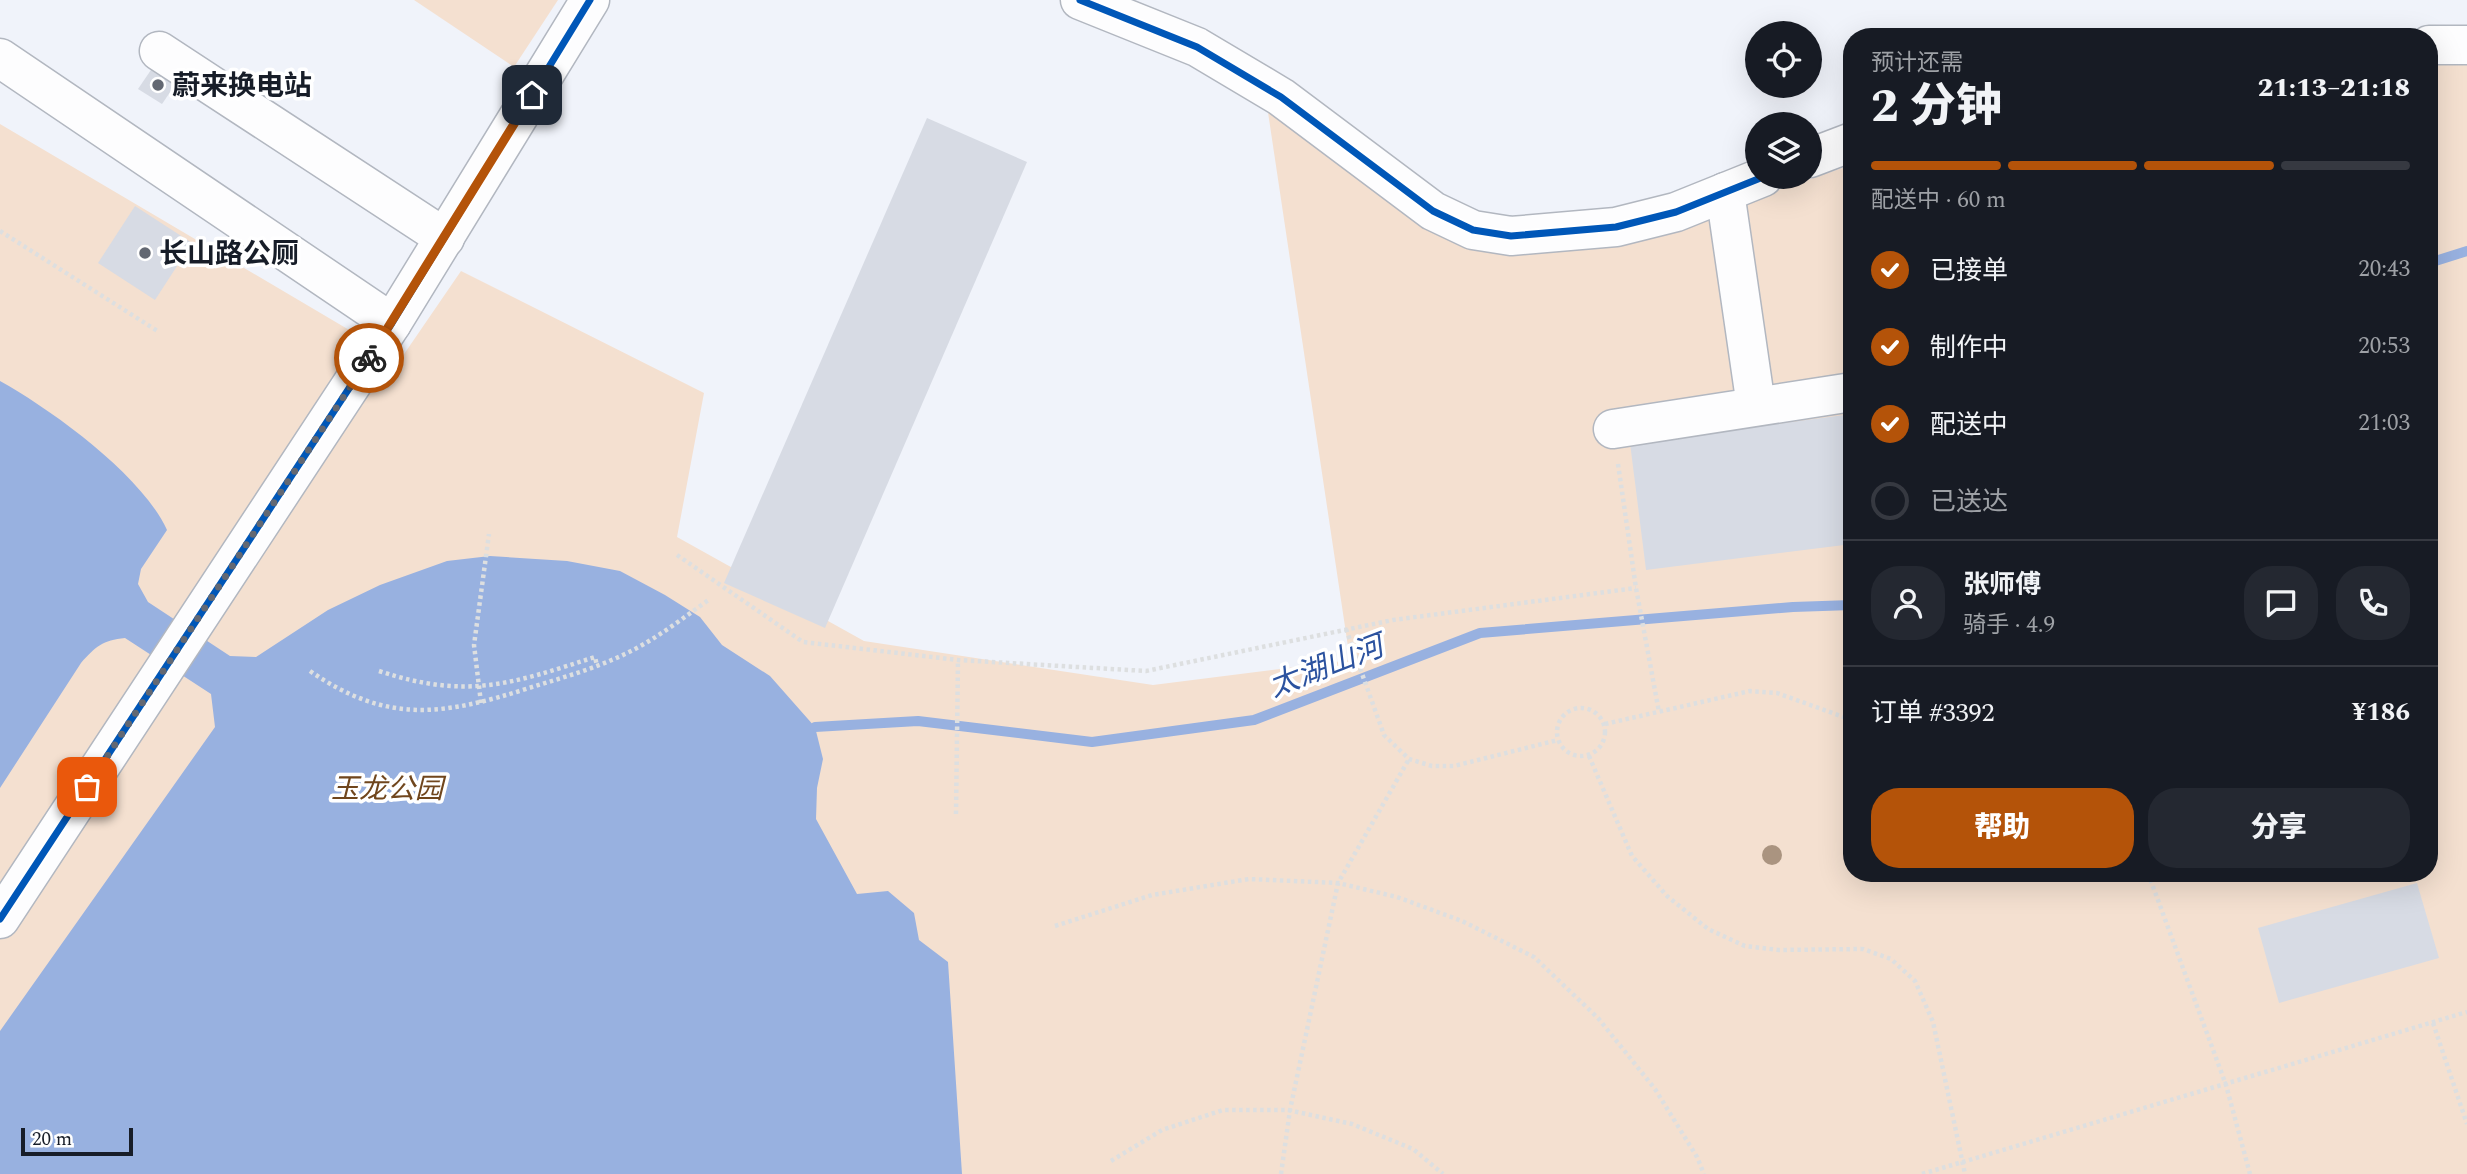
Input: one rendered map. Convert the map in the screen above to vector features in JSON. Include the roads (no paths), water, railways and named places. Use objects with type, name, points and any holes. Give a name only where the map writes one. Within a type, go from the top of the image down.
[{"type":"street","points":[[0,919],[392,323],[590,0]]},
{"type":"street","points":[[1080,0],[1198,47],[1281,97],[1433,211],[1473,230],[1511,236],[1616,227],[1676,212],[1745,184]]},
{"type":"street","points":[[2438,45],[2467,45]]},
{"type":"street","points":[[159,51],[444,238]]},
{"type":"street","points":[[0,58],[392,323]]},
{"type":"street","points":[[1822,153],[1843,145]]},
{"type":"street","points":[[1725,192],[1756,406]]},
{"type":"street","points":[[1613,429],[1843,393]]},
{"type":"water","points":[[0,381],[69,426],[117,466],[138,488],[167,530],[141,569],[138,584],[148,602],[230,656],[256,657],[328,610],[380,585],[447,561],[490,556],[567,561],[620,571],[700,617],[722,645],[770,676],[815,727],[823,759],[817,788],[816,819],[857,894],[888,891],[914,913],[919,940],[948,962],[962,1174],[0,1174],[0,1031],[215,727],[211,694],[125,638],[111,640],[95,649],[81,663],[0,788]]},
{"type":"waterway","name":"太湖山河","points":[[2438,260],[2467,251]]},
{"type":"waterway","name":"太湖山河","points":[[815,727],[918,721],[1092,742],[1254,720],[1480,633],[1793,607],[1843,605]]},
{"type":"place","name":"蔚来换电站","points":[[158,85]]},
{"type":"place","name":"长山路公厕","points":[[145,253]]},
{"type":"park label","name":"玉龙公园","points":[[387,788]]}]
